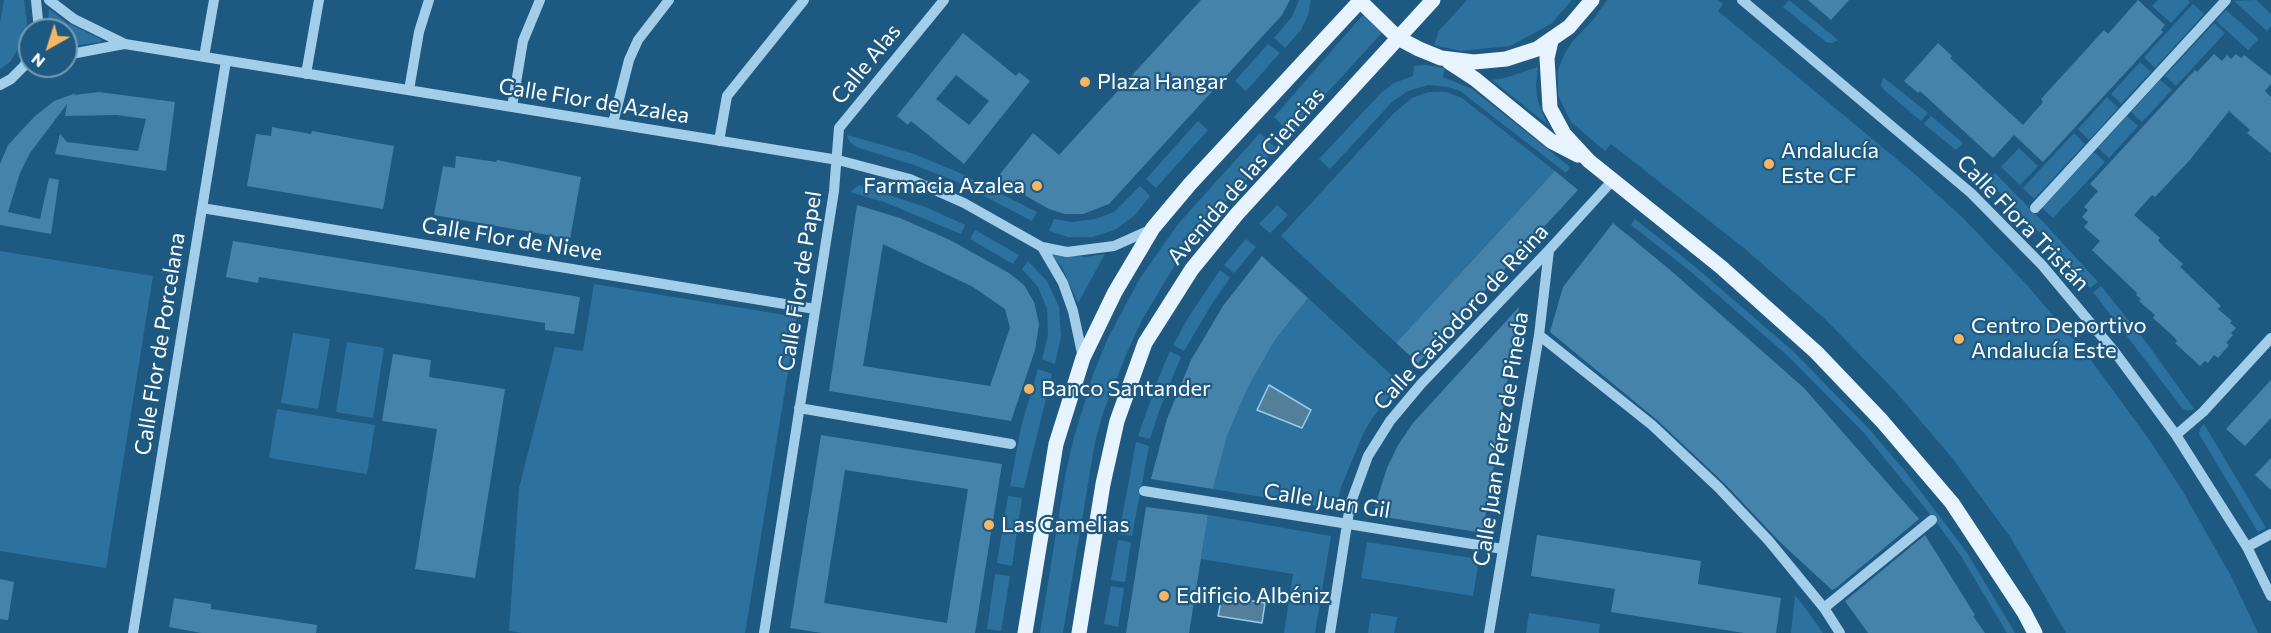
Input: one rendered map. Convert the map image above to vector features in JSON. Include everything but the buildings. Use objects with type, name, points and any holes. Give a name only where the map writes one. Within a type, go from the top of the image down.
[{"type":"main road","name":"Avenida de las Ciencias","points":[[1025,633],[1056,444],[1083,358],[1114,292],[1152,228],[1197,176],[1360,0],[1398,38],[1441,58],[1474,62],[1498,61],[1522,55],[1551,41],[1569,27],[1592,0]]},
{"type":"main road","name":"Avenida de las Ciencias","points":[[1079,633],[1103,484],[1117,421],[1145,343],[1192,269],[1237,214],[1433,0]]},
{"type":"main road","points":[[1551,41],[1547,58],[1550,108],[1564,134],[1589,161],[1738,282],[1816,352],[1882,421],[1953,503],[2024,612],[2035,633]]},
{"type":"main road","points":[[1441,58],[1475,79],[1551,141],[1589,161]]},
{"type":"street","points":[[36,0],[38,18]]},
{"type":"street","points":[[50,0],[74,19],[125,44]]},
{"type":"street","points":[[204,57],[214,0]]},
{"type":"street","points":[[306,74],[319,0]]},
{"type":"street","points":[[409,90],[419,32],[429,0]]},
{"type":"street","points":[[512,107],[523,41],[540,0]]},
{"type":"street","points":[[613,123],[629,60],[638,40],[669,0]]},
{"type":"street","points":[[719,141],[726,96],[804,0]]},
{"type":"street","name":"Calle Alas","points":[[838,160],[839,128],[944,0]]},
{"type":"street","name":"Calle Flora Tristán","points":[[1743,0],[1971,193],[2042,265],[2114,351],[2176,435],[2247,547],[2271,596]]},
{"type":"street","points":[[2035,208],[2226,0]]},
{"type":"street","points":[[78,53],[125,44]]},
{"type":"street","name":"Calle Flor de Azalea","points":[[125,44],[838,160],[910,179],[964,203],[1042,247]]},
{"type":"street","name":"Calle Flor de Porcelana","points":[[133,633],[226,61]]},
{"type":"street","points":[[0,85],[18,73]]},
{"type":"street","name":"Calle Flor de Papel","points":[[764,633],[838,160]]},
{"type":"street","name":"Calle Casiodoro de Reina","points":[[1330,633],[1350,505],[1368,456],[1389,421],[1613,180]]},
{"type":"street","name":"Calle Flor de Nieve","points":[[202,208],[815,309]]},
{"type":"street","points":[[1042,247],[1067,252],[1114,246],[1152,228]]},
{"type":"street","points":[[1042,247],[1063,283],[1073,311],[1083,358]]},
{"type":"street","name":"Calle Juan Pérez de Pineda","points":[[1489,633],[1539,335],[1549,250]]},
{"type":"street","points":[[1539,335],[1652,426],[1719,488],[1769,541],[1824,608],[1840,633]]},
{"type":"street","points":[[2176,435],[2203,412],[2271,338]]},
{"type":"street","points":[[799,408],[1011,444]]},
{"type":"street","name":"Calle Juan Gil","points":[[1144,491],[1503,549]]},
{"type":"street","points":[[1824,608],[1932,520]]},
{"type":"street","points":[[2247,547],[2271,534]]},
{"type":"shaded area","points":[[4,0],[24,0],[26,18],[18,18],[18,49],[10,62],[0,69],[0,23]]},
{"type":"shaded area","points":[[1299,0],[1311,0],[1308,15],[1301,30],[1285,48],[1274,38],[1292,17]]},
{"type":"shaded area","points":[[1467,0],[1572,0],[1551,24],[1510,46],[1461,51],[1434,45],[1439,31]]},
{"type":"shaded area","name":"Centro Deportivo Andalucía Este","points":[[1607,0],[1718,0],[1723,4],[1718,11],[1917,176],[1964,219],[2026,284],[2091,360],[2150,441],[2182,490],[2232,578],[2258,633],[2066,633],[2011,538],[1953,459],[1896,392],[1825,319],[1744,248],[1611,144],[1605,151],[1571,122],[1558,95],[1558,70],[1572,42],[1593,20]]},
{"type":"shaded area","points":[[1789,0],[1838,40],[1832,43],[1826,42],[1783,7]]},
{"type":"shaded area","points":[[2158,0],[2188,0],[2190,2],[2171,23],[2152,6]]},
{"type":"shaded area","points":[[2256,0],[2271,14],[2271,26],[2267,31],[2234,1]]},
{"type":"shaded area","points":[[2193,4],[2204,14],[2155,68],[2144,57]]},
{"type":"shaded area","points":[[49,9],[61,18],[48,18]]},
{"type":"shaded area","points":[[2226,10],[2259,39],[2248,50],[2216,21]]},
{"type":"shaded area","points":[[1362,16],[1365,16],[1381,34],[1290,133],[1274,117]]},
{"type":"shaded area","points":[[2214,23],[2225,33],[2176,86],[2165,76]]},
{"type":"shaded area","points":[[78,28],[102,40],[78,45]]},
{"type":"shaded area","points":[[1268,44],[1280,53],[1246,91],[1235,81]]},
{"type":"shaded area","points":[[2140,62],[2151,72],[2121,104],[2111,94]]},
{"type":"shaded area","points":[[1414,66],[1445,68],[1443,77],[1472,89],[1570,167],[1566,173],[1460,91],[1428,85],[1408,91],[1392,102],[1330,169],[1319,159],[1381,93],[1394,83],[1413,76]]},
{"type":"shaded area","points":[[1538,67],[1536,85],[1538,102],[1547,124],[1492,80]]},
{"type":"shaded area","points":[[1883,77],[1928,113],[1921,121],[1883,89],[1881,85]]},
{"type":"shaded area","points":[[2160,80],[2172,90],[2142,122],[2131,112]]},
{"type":"shaded area","points":[[1429,92],[1446,92],[1462,98],[1555,171],[1396,343],[1281,236],[1394,113],[1412,98]]},
{"type":"shaded area","points":[[2107,97],[2118,108],[2089,140],[2078,129]]},
{"type":"shaded area","points":[[1931,116],[1963,143],[1956,150],[1924,124]]},
{"type":"shaded area","points":[[2127,116],[2138,126],[2109,158],[2098,148]]},
{"type":"shaded area","points":[[1198,121],[1208,130],[1156,188],[1146,179]]},
{"type":"shaded area","points":[[1260,133],[1276,148],[1221,207],[1175,265],[1142,320],[1128,350],[1103,413],[1095,442],[1063,633],[1040,633],[1066,471],[1094,372],[1108,338],[1139,280],[1178,224]]},
{"type":"shaded area","points":[[2074,133],[2085,144],[2034,199],[2023,188]]},
{"type":"shaded area","points":[[847,135],[914,154],[960,173],[1037,212],[1032,221],[955,181],[914,165],[856,147],[849,141]]},
{"type":"shaded area","points":[[2019,148],[2038,166],[2020,185],[2001,167]]},
{"type":"shaded area","points":[[2094,152],[2105,162],[2053,218],[2042,208]]},
{"type":"shaded area","points":[[1995,173],[2098,282],[2090,288],[1987,180]]},
{"type":"shaded area","points":[[859,185],[928,208],[965,225],[961,234],[884,202],[850,192]]},
{"type":"shaded area","points":[[1140,186],[1150,196],[1135,215],[1116,229],[1093,237],[1068,237],[1049,231],[1054,219],[1072,222],[1095,219],[1114,212]]},
{"type":"shaded area","points":[[1277,205],[1288,215],[1270,233],[1259,224]]},
{"type":"shaded area","points":[[1635,219],[1693,265],[1794,352],[1869,429],[1905,471],[1966,551],[2015,633],[2007,633],[1961,556],[1864,433],[1788,356],[1690,271],[1631,225]]},
{"type":"shaded area","points":[[975,230],[1019,255],[1013,264],[970,239]]},
{"type":"shaded area","points":[[1246,239],[1256,247],[1234,273],[1224,265]]},
{"type":"shaded area","points":[[0,251],[153,276],[106,568],[0,551]]},
{"type":"shaded area","points":[[1049,252],[1085,257],[1105,254],[1078,303],[1062,267]]},
{"type":"shaded area","points":[[1028,261],[1047,281],[1059,307],[1061,336],[1055,364],[1042,359],[1048,335],[1047,309],[1038,287],[1022,269]]},
{"type":"shaded area","points":[[1220,270],[1230,278],[1184,351],[1173,345]]},
{"type":"shaded area","points":[[594,284],[797,317],[745,633],[522,633],[509,631],[519,488],[555,347],[583,351]]},
{"type":"shaded area","points":[[2101,286],[2149,346],[2194,409],[2188,411],[2182,408],[2093,292]]},
{"type":"shaded area","points":[[1308,298],[1400,383],[1364,432],[1341,487],[1336,509],[1213,489],[1227,436],[1248,387],[1275,340]]},
{"type":"shaded area","points":[[293,333],[330,339],[318,409],[281,403]]},
{"type":"shaded area","points":[[347,342],[384,348],[373,418],[336,412]]},
{"type":"shaded area","points":[[1170,351],[1181,357],[1150,439],[1138,436],[1159,377]]},
{"type":"shaded area","points":[[1038,369],[1052,374],[1024,488],[1010,486],[1021,427]]},
{"type":"shaded area","points":[[1269,385],[1311,410],[1302,428],[1257,410]]},
{"type":"shaded area","points":[[277,409],[375,425],[367,474],[269,458]]},
{"type":"shaded area","points":[[2204,424],[2266,528],[2258,532],[2199,434]]},
{"type":"shaded area","points":[[1136,442],[1149,446],[1132,536],[1119,534]]},
{"type":"shaded area","points":[[1008,496],[1022,498],[1012,566],[997,563]]},
{"type":"shaded area","points":[[1208,515],[1331,536],[1315,633],[1284,633],[1293,574],[1201,559]]},
{"type":"shaded area","points":[[1118,540],[1131,542],[1125,582],[1111,580]]},
{"type":"shaded area","points":[[1367,542],[1479,559],[1473,596],[1361,578]]},
{"type":"shaded area","points":[[995,574],[1010,576],[1001,631],[987,629]]},
{"type":"shaded area","points":[[1111,586],[1124,588],[1118,627],[1104,624]]},
{"type":"shaded area","points":[[1795,595],[1809,613],[1823,633],[1791,633]]},
{"type":"shaded area","points":[[1222,596],[1265,603],[1262,623],[1218,616]]},
{"type":"shaded area","points":[[1371,613],[1397,617],[1394,633],[1368,633]]},
{"type":"shaded area","points":[[1529,613],[1600,624],[1599,633],[1526,633]]},
{"type":"place","name":"Plaza Hangar","points":[[1085,82]]},
{"type":"place","name":"Andalucía Este CF","points":[[1769,164]]},
{"type":"place","name":"Farmacia Azalea","points":[[1037,186]]},
{"type":"place","name":"Centro Deportivo Andalucía Este","points":[[1959,339]]},
{"type":"place","name":"Banco Santander","points":[[1029,389]]},
{"type":"place","name":"Las Camelias","points":[[989,525]]},
{"type":"place","name":"Edificio Albéniz","points":[[1164,596]]}]
